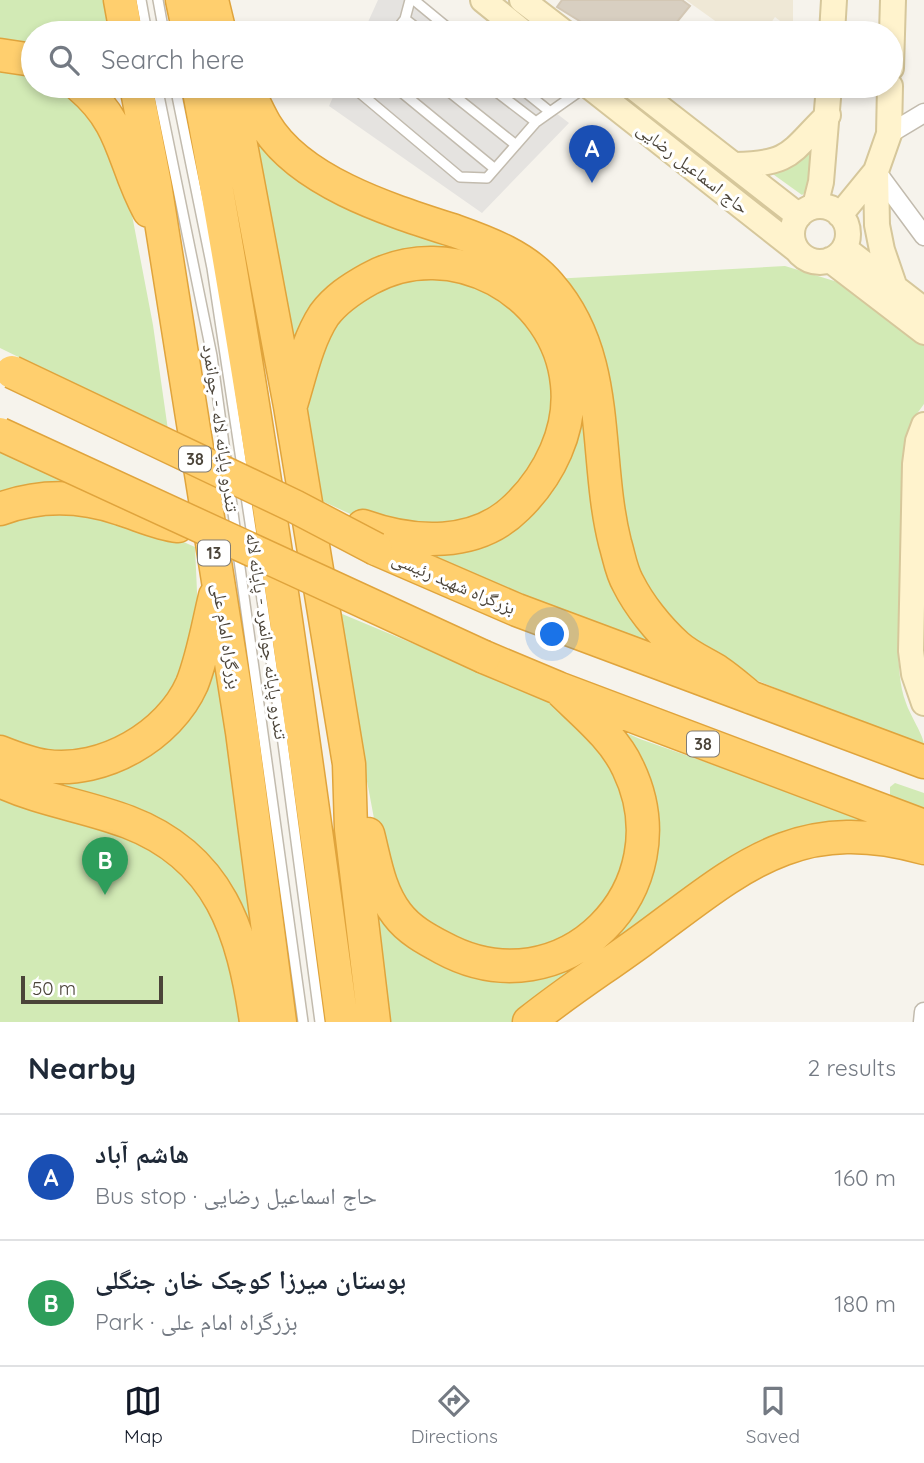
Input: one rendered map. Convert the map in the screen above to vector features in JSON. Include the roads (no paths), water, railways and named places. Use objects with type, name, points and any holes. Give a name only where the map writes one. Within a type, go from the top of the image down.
[{"type":"highway","points":[[120,0],[124,21]]},
{"type":"highway","points":[[182,0],[186,21]]},
{"type":"highway","points":[[0,55],[21,58]]},
{"type":"highway","points":[[93,98],[115,126],[135,184],[162,236]]},
{"type":"highway","name":"بزرگراه امام علی","points":[[138,98],[155,184],[243,732],[280,1022]]},
{"type":"highway","points":[[200,98],[237,298],[285,604],[342,1022]]},
{"type":"highway","points":[[232,98],[290,406],[349,764],[386,896],[397,915],[418,935],[474,962],[516,965],[553,960],[574,951],[592,938],[620,907],[631,888],[641,856],[644,833],[640,804],[627,765],[603,734],[558,688]]},
{"type":"highway","points":[[252,98],[265,125],[285,148],[330,181],[372,204],[487,242],[524,262],[549,284],[581,332],[592,369],[599,412],[608,512],[627,583],[677,647],[718,672],[751,697]]},
{"type":"highway","points":[[290,406],[316,331],[338,298],[377,275],[401,266],[426,262],[446,263],[491,276],[523,298],[551,335],[560,353],[567,383],[567,413],[554,458],[529,495],[509,515],[476,532],[450,539],[419,540],[388,534],[370,538]]},
{"type":"highway","name":"بزرگراه شهید رئیسی","points":[[6,369],[294,506],[370,538],[517,610],[924,762]]},
{"type":"highway","name":"38","points":[[0,434],[484,657],[558,688],[924,826]]},
{"type":"highway","points":[[0,509],[42,498],[71,497],[99,502],[173,525],[200,528]]},
{"type":"highway","points":[[0,752],[47,766],[69,767],[111,758],[142,741],[172,714],[191,686],[219,581]]},
{"type":"highway","points":[[349,764],[351,829],[374,1022]]},
{"type":"highway","points":[[0,781],[20,791],[128,822],[151,832],[194,864],[221,899],[234,926],[245,962],[256,1022]]},
{"type":"highway","points":[[529,1022],[756,859],[797,844],[830,838],[875,837],[924,848]]},
{"type":"main road","points":[[483,0],[509,21]]},
{"type":"main road","points":[[522,0],[549,21]]},
{"type":"main road","points":[[833,21],[834,0]]},
{"type":"main road","points":[[892,21],[893,0]]},
{"type":"main road","name":"حاج اسماعیل رضایی","points":[[603,98],[797,250]]},
{"type":"main road","name":"حاج اسماعیل رضایی","points":[[647,98],[735,166],[807,211]]},
{"type":"main road","points":[[829,98],[821,182],[807,211],[792,232],[797,250],[812,261],[837,254],[894,285],[924,310]]},
{"type":"main road","points":[[890,98],[888,134],[876,171],[877,225],[894,285]]},
{"type":"main road","points":[[735,166],[762,165],[782,159],[797,148],[828,115]]},
{"type":"main road","points":[[840,215],[876,171]]},
{"type":"main road","points":[[807,211],[833,209],[840,215],[848,231],[837,254]]},
{"type":"main road","points":[[837,254],[924,332]]},
{"type":"main road","points":[[924,425],[918,441],[915,464],[911,651],[914,674],[924,703]]},
{"type":"street","points":[[888,134],[924,113]]},
{"type":"street","points":[[876,171],[924,236]]},
{"type":"street","points":[[923,1022],[924,1012]]},
{"type":"lane","points":[[141,0],[145,21]]},
{"type":"lane","points":[[158,0],[162,21]]},
{"type":"lane","points":[[408,21],[405,19],[412,0],[439,21]]},
{"type":"lane","name":"تندرو پایانه لاله - جوانمرد","points":[[159,98],[212,356],[303,1022]]},
{"type":"lane","name":"تندرو پایانه جوانمرد - پایانه لاله","points":[[177,98],[212,268],[279,715],[320,1022]]},
{"type":"lane","points":[[366,98],[460,177],[487,178],[536,122],[569,98]]},
{"type":"lane","points":[[409,98],[495,169]]},
{"type":"lane","points":[[458,98],[516,145]]},
{"type":"lane","points":[[505,98],[536,122]]},
{"type":"lane","points":[[533,98],[549,111]]},
{"type":"place","name":"هاشم آباد","points":[[592,183]]},
{"type":"place","name":"بوستان میرزا کوچک خان جنگلی","points":[[105,895]]}]
